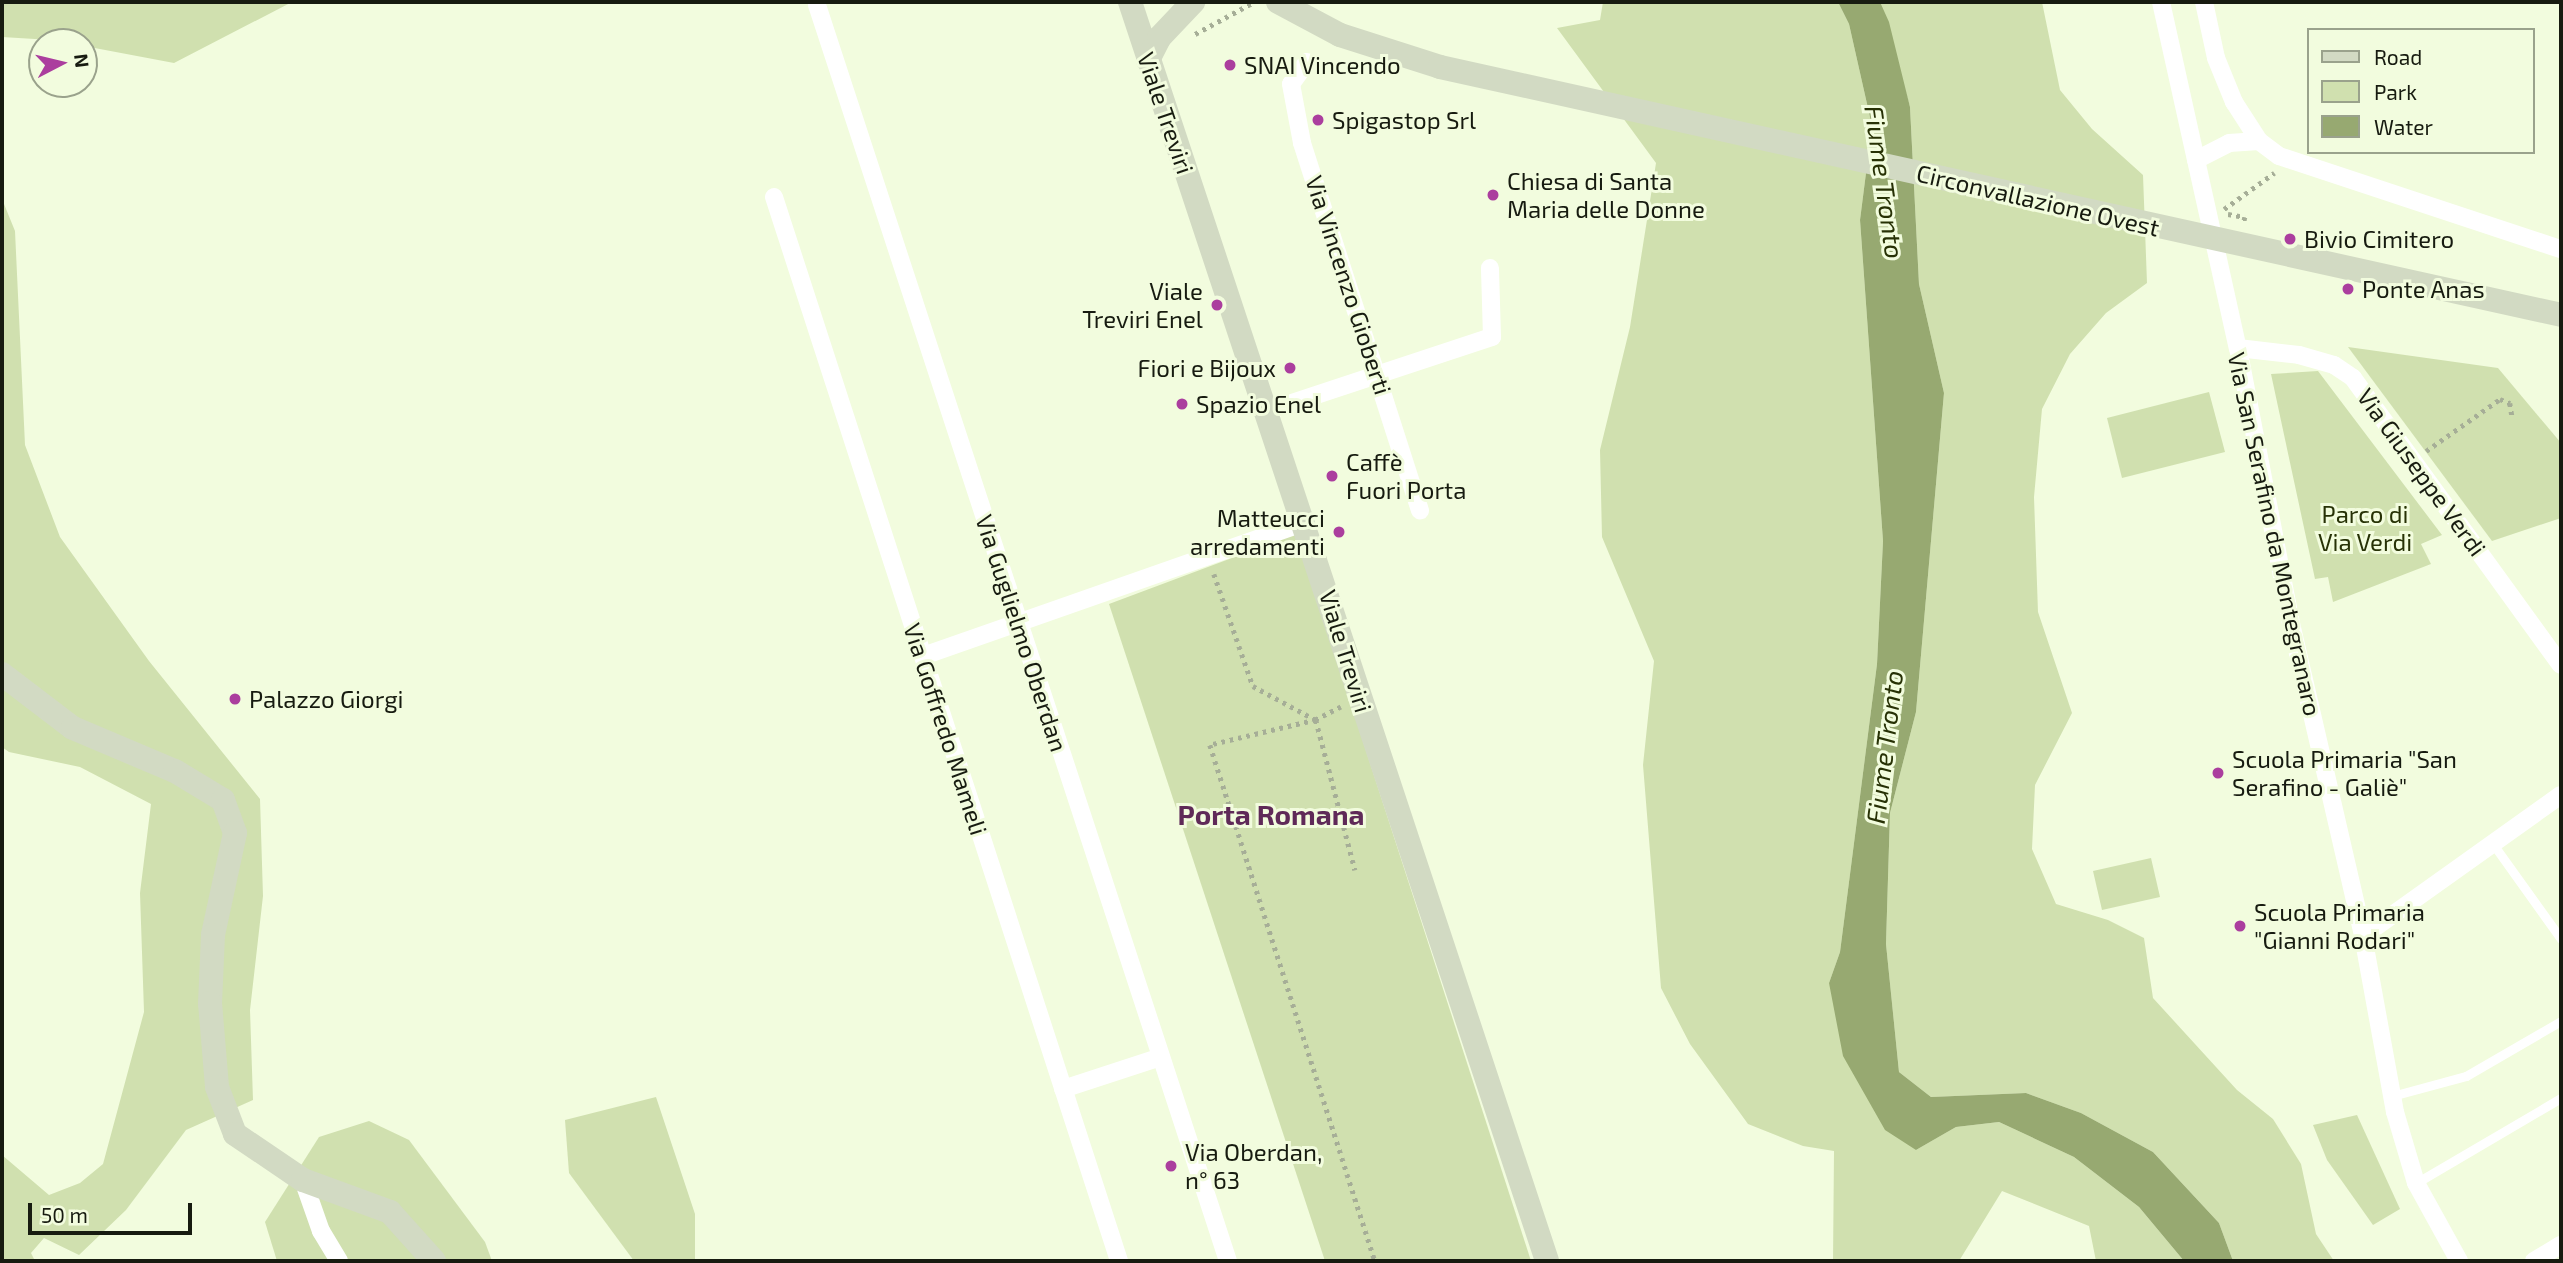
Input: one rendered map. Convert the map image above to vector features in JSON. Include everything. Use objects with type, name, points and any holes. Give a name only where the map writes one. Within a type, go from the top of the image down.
[{"type":"street","name":"Viale Treviri","points":[[1130,2],[1305,522],[1546,1261]]},
{"type":"street","points":[[1148,60],[1159,38],[1193,2]]},
{"type":"street","name":"Circonvallazione Ovest","points":[[1278,2],[1340,35],[1391,54],[2214,241],[2288,253],[2561,314]]},
{"type":"street","name":"Via San Serafino da Montegranaro","points":[[2161,2],[2238,348],[2290,619],[2363,936],[2392,1096],[2416,1183],[2459,1261]]},
{"type":"street","points":[[2204,2],[2216,58],[2234,102],[2259,141],[2297,164],[2561,249]]},
{"type":"street","name":"Via Guglielmo Oberdan","points":[[817,5],[1228,1261]]},
{"type":"street","name":"Via Vincenzo Gioberti","points":[[1307,62],[1291,84],[1302,143],[1420,511]]},
{"type":"street","points":[[2196,160],[2229,143],[2259,141]]},
{"type":"street","name":"Via Goffredo Mameli","points":[[774,197],[1119,1261]]},
{"type":"street","points":[[1268,411],[1492,337],[1490,268]]},
{"type":"street","name":"Via Giuseppe Verdi","points":[[2238,348],[2299,355],[2334,365],[2353,377],[2554,643],[2561,665]]},
{"type":"street","points":[[923,656],[1020,625],[1305,522]]},
{"type":"street","points":[[2,674],[73,728],[175,771],[223,800],[235,833],[213,935],[211,1003],[217,1087],[236,1135],[303,1180],[390,1212],[434,1261]]},
{"type":"street","points":[[2363,936],[2561,795]]},
{"type":"street","points":[[1063,1089],[1161,1058]]},
{"type":"street","points":[[303,1180],[321,1231],[339,1261]]},
{"type":"street","points":[[2534,1261],[2561,1245]]},
{"type":"lane","points":[[2493,844],[2561,939]]},
{"type":"lane","points":[[2392,1096],[2466,1076],[2561,1021]]},
{"type":"lane","points":[[2416,1183],[2561,1098]]},
{"type":"path","points":[[1183,41],[1254,2]]},
{"type":"path","points":[[2245,217],[2220,212],[2271,174],[2297,164]]},
{"type":"path","points":[[2414,460],[2500,399],[2510,402],[2512,416]]},
{"type":"path","points":[[1208,557],[1253,685],[1316,720],[1355,870]]},
{"type":"path","points":[[1360,697],[1316,720],[1210,745],[1376,1261]]},
{"type":"green space","points":[[2,2],[292,2],[174,63],[98,49],[98,28],[28,28],[28,39],[2,37]]},
{"type":"green space","points":[[1603,2],[1838,2],[1849,24],[1872,126],[1860,220],[1883,541],[1877,664],[1840,952],[1829,983],[1916,1150],[1956,1127],[1999,1122],[2074,1157],[2139,1207],[2184,1261],[2096,1261],[2089,1226],[2002,1191],[1959,1261],[1833,1261],[1834,1151],[1803,1146],[1748,1124],[1690,1044],[1661,988],[1643,765],[1654,661],[1602,537],[1600,450],[1630,327],[1656,163],[1557,28],[1600,20]]},
{"type":"green space","points":[[1880,2],[2042,2],[2060,90],[2092,129],[2143,175],[2147,283],[2106,313],[2070,354],[2042,409],[2034,497],[2038,612],[2072,713],[2035,785],[2032,849],[2056,904],[2108,920],[2144,938],[2153,998],[2237,1090],[2273,1119],[2301,1164],[2316,1234],[2334,1261],[2233,1261],[2219,1223],[2153,1152],[2081,1113],[2026,1093],[1931,1097],[1899,1072],[1886,944],[1890,813],[1916,712],[1944,393],[1919,284],[1910,107]]},
{"type":"green space","points":[[2,199],[15,231],[25,445],[60,537],[149,661],[260,799],[263,896],[250,1010],[253,1100],[186,1130],[126,1210],[79,1255],[44,1238],[31,1253],[35,1261],[2,1261],[2,1155],[49,1195],[80,1183],[103,1164],[144,1012],[140,893],[151,804],[80,767],[9,752],[2,747]]},
{"type":"green space","points":[[2348,347],[2498,368],[2561,443],[2561,518],[2492,541]]},
{"type":"green space","name":"Parco di Via Verdi","points":[[2318,371],[2442,535],[2421,544],[2431,564],[2333,602],[2328,577],[2315,579],[2271,374]]},
{"type":"green space","points":[[2209,392],[2225,452],[2122,478],[2107,418]]},
{"type":"green space","points":[[1296,534],[1531,1261],[1325,1261],[1109,604]]},
{"type":"green space","points":[[2151,858],[2160,897],[2102,910],[2093,871]]},
{"type":"green space","points":[[656,1097],[695,1214],[695,1261],[634,1261],[569,1173],[565,1120]]},
{"type":"green space","points":[[2357,1115],[2400,1209],[2373,1225],[2327,1160],[2313,1125]]},
{"type":"green space","points":[[369,1121],[409,1140],[485,1242],[492,1261],[277,1261],[265,1222],[319,1137]]},
{"type":"water","name":"Fiume Tronto","points":[[1838,2],[1880,2],[1889,22],[1910,107],[1919,284],[1944,393],[1916,712],[1890,813],[1886,944],[1899,1072],[1931,1097],[2026,1093],[2081,1113],[2153,1152],[2219,1223],[2233,1261],[2184,1261],[2139,1207],[2074,1157],[1999,1122],[1956,1127],[1916,1150],[1885,1130],[1843,1056],[1829,983],[1840,952],[1877,664],[1883,541],[1860,220],[1872,126],[1849,24]]},
{"type":"place","name":"SNAI Vincendo","points":[[1230,65]]},
{"type":"place","name":"Spigastop Srl","points":[[1318,120]]},
{"type":"place","name":"Chiesa di Santa Maria delle Donne","points":[[1493,195]]},
{"type":"place","name":"Bivio Cimitero","points":[[2290,239]]},
{"type":"place","name":"Ponte Anas","points":[[2348,289]]},
{"type":"place","name":"Viale Treviri Enel","points":[[1217,305]]},
{"type":"place","name":"Fiori e Bijoux","points":[[1290,368]]},
{"type":"place","name":"Spazio Enel","points":[[1182,404]]},
{"type":"place","name":"Caffè Fuori Porta","points":[[1332,476]]},
{"type":"place","name":"Matteucci arredamenti","points":[[1339,532]]},
{"type":"place","name":"Palazzo Giorgi","points":[[235,699]]},
{"type":"place","name":"Scuola Primaria \"San Serafino - Galiè\"","points":[[2218,773]]},
{"type":"place","name":"Scuola Primaria \"Gianni Rodari\"","points":[[2240,926]]},
{"type":"place","name":"Via Oberdan, n° 63","points":[[1171,1166]]},
{"type":"district","name":"Porta Romana","points":[[1271,814]]}]
